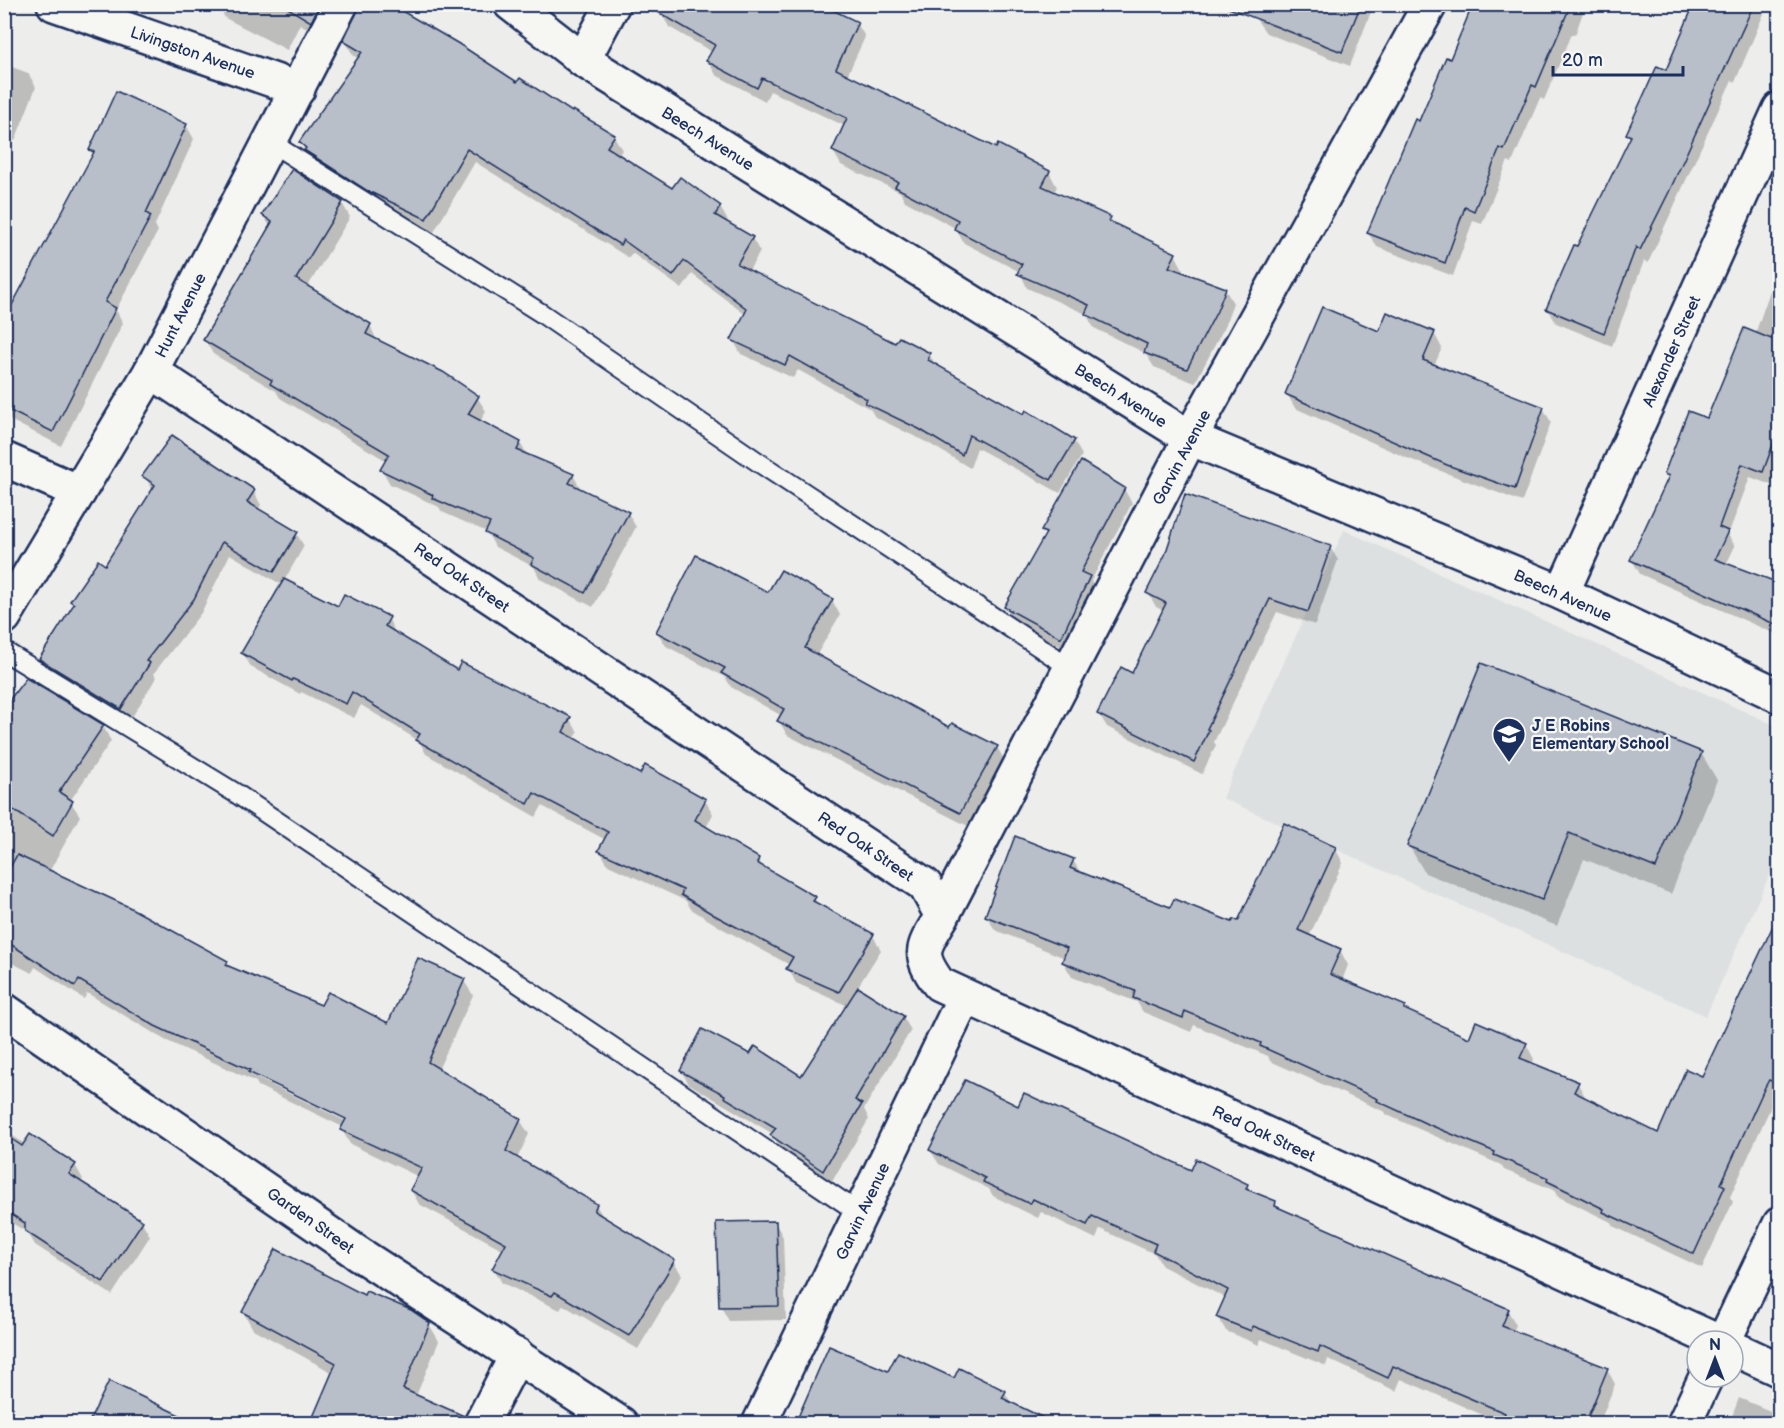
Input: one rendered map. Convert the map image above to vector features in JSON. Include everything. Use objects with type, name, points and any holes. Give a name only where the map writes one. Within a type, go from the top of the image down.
[{"type":"street","name":"Livingston Avenue","points":[[54,4],[298,88]]},
{"type":"street","name":"Hunt Avenue","points":[[4,617],[151,371],[341,4]]},
{"type":"street","name":"Beech Avenue","points":[[511,4],[583,60],[1190,438],[1562,593],[1779,696]]},
{"type":"street","points":[[583,60],[613,4]]},
{"type":"street","name":"Garvin Avenue","points":[[942,916],[1190,438],[1430,4]]},
{"type":"street","name":"Alexander Street","points":[[1562,593],[1779,109]]},
{"type":"street","name":"Red Oak Street","points":[[151,371],[925,885],[942,916],[925,946],[925,965],[939,984],[964,998],[1691,1329]]},
{"type":"street","points":[[4,459],[79,492]]},
{"type":"street","name":"Garvin Avenue","points":[[759,1424],[964,998]]},
{"type":"street","name":"Garden Street","points":[[4,1010],[359,1254],[518,1355],[621,1424]]},
{"type":"street","points":[[1730,1329],[1779,1224]]},
{"type":"street","points":[[1745,1354],[1779,1370]]},
{"type":"street","points":[[481,1424],[518,1355]]},
{"type":"street","points":[[1684,1424],[1700,1389]]},
{"type":"lane","points":[[270,141],[541,313],[761,464],[1071,668]]},
{"type":"lane","points":[[4,651],[237,794],[861,1214]]},
{"type":"shaded area","name":"J E Robins Elementary School","points":[[1344,530],[1779,727],[1779,854],[1706,1016],[1222,798]]},
{"type":"building","points":[[281,4],[320,4],[311,22]]},
{"type":"building","points":[[360,4],[390,4],[459,44],[517,82],[520,78],[572,112],[573,110],[615,135],[607,147],[672,188],[680,177],[721,206],[715,215],[753,237],[737,264],[895,343],[899,337],[930,353],[928,360],[1024,414],[1026,410],[1075,440],[1051,480],[969,435],[962,455],[919,429],[865,403],[867,399],[790,356],[785,365],[731,340],[747,309],[684,261],[673,276],[623,240],[620,245],[467,149],[426,219],[366,190],[304,150],[306,148],[299,142],[362,52],[343,41]]},
{"type":"building","points":[[644,4],[820,4],[858,22],[836,69],[996,148],[998,144],[1050,171],[1042,186],[1111,217],[1109,221],[1176,253],[1169,267],[1226,288],[1217,311],[1187,369],[1144,353],[1147,344],[1085,314],[1089,305],[1017,274],[1022,264],[954,229],[958,220],[895,187],[898,182],[832,151],[847,118],[762,78],[757,88],[706,61],[715,45]]},
{"type":"building","points":[[1226,4],[1361,4],[1342,52],[1226,7]]},
{"type":"building","points":[[1473,4],[1571,4],[1536,87],[1532,85],[1504,150],[1500,148],[1474,211],[1465,207],[1445,263],[1367,233],[1415,119],[1419,121],[1446,57],[1450,59]]},
{"type":"building","points":[[1694,4],[1754,4],[1669,192],[1640,250],[1636,247],[1604,333],[1546,309],[1574,245],[1577,246],[1631,136],[1626,134],[1657,66],[1666,70]]},
{"type":"building","points":[[116,91],[187,124],[146,213],[151,216],[105,302],[116,308],[53,432],[4,408],[4,320],[94,152],[89,150]]},
{"type":"building","points":[[292,169],[343,202],[296,279],[371,324],[366,334],[443,372],[479,396],[468,414],[521,442],[517,450],[574,474],[569,483],[629,512],[585,593],[531,564],[534,558],[485,533],[490,523],[432,498],[433,495],[380,470],[389,454],[270,384],[272,380],[203,340],[272,222],[262,215]]},
{"type":"building","points":[[1322,307],[1379,331],[1387,312],[1435,332],[1423,360],[1544,407],[1515,489],[1447,465],[1285,394]]},
{"type":"building","points":[[1744,328],[1779,342],[1779,428],[1763,472],[1742,464],[1719,527],[1728,531],[1715,559],[1779,583],[1779,626],[1630,560],[1669,476],[1664,474],[1688,411],[1707,418]]},
{"type":"building","points":[[172,435],[255,490],[247,502],[298,532],[274,572],[222,542],[194,599],[146,661],[150,663],[121,709],[39,659],[74,604],[70,601],[98,560],[105,565],[155,485],[142,476]]},
{"type":"building","points":[[1081,461],[1125,488],[1081,572],[1090,576],[1061,638],[1004,607],[1046,533],[1041,531]]},
{"type":"building","points":[[1185,494],[1331,546],[1308,612],[1270,599],[1207,729],[1209,730],[1194,762],[1097,714],[1121,667],[1132,673],[1166,603],[1146,593],[1165,555]]},
{"type":"building","points":[[696,555],[768,592],[781,570],[833,599],[805,648],[949,727],[952,723],[998,746],[960,813],[777,721],[784,709],[721,673],[725,668],[656,632]]},
{"type":"building","points":[[284,579],[338,606],[344,594],[390,617],[385,626],[457,670],[461,662],[571,717],[563,732],[640,774],[645,765],[706,799],[695,820],[759,858],[757,863],[816,897],[813,901],[874,934],[839,992],[786,969],[793,957],[681,895],[683,890],[598,851],[608,832],[534,793],[528,804],[416,740],[420,734],[352,692],[346,704],[293,679],[292,681],[241,653]]},
{"type":"building","points":[[1481,663],[1702,752],[1656,868],[1569,833],[1542,900],[1407,846]]},
{"type":"building","points":[[26,678],[104,725],[59,792],[73,801],[53,836],[4,804],[4,707]]},
{"type":"building","points":[[1284,823],[1336,847],[1298,930],[1341,949],[1330,974],[1406,1006],[1404,1009],[1469,1038],[1476,1021],[1527,1043],[1520,1058],[1579,1082],[1574,1092],[1658,1133],[1686,1069],[1702,1076],[1779,913],[1779,1084],[1769,1080],[1765,1087],[1721,1184],[1725,1186],[1694,1254],[1603,1212],[1604,1209],[1547,1181],[1548,1178],[1494,1155],[1495,1152],[1377,1101],[1378,1099],[1260,1046],[1261,1043],[1185,1011],[1183,1018],[1133,998],[1135,991],[1062,962],[1067,948],[985,916],[1015,836],[1074,859],[1070,868],[1170,907],[1174,899],[1232,922],[1234,919],[1238,921]]},
{"type":"building","points":[[17,855],[129,907],[228,961],[226,965],[321,1005],[328,992],[388,1023],[418,958],[465,979],[428,1062],[521,1119],[506,1151],[597,1204],[594,1211],[675,1260],[629,1336],[555,1292],[552,1296],[492,1269],[506,1243],[410,1190],[422,1168],[340,1130],[346,1119],[248,1072],[250,1070],[155,1026],[79,980],[75,986],[4,940],[4,878]]},
{"type":"building","points":[[858,987],[904,1016],[855,1100],[862,1104],[823,1171],[770,1135],[776,1128],[724,1097],[725,1095],[680,1071],[702,1029],[750,1054],[755,1046],[801,1076]]},
{"type":"building","points":[[965,1080],[1018,1106],[1024,1093],[1191,1170],[1196,1159],[1248,1184],[1246,1189],[1276,1201],[1275,1206],[1509,1309],[1502,1326],[1608,1368],[1585,1424],[1501,1424],[1505,1413],[1393,1366],[1388,1378],[1320,1346],[1318,1352],[1253,1326],[1251,1331],[1216,1317],[1228,1290],[1153,1251],[1156,1244],[1092,1216],[1087,1225],[1033,1199],[1030,1204],[983,1182],[985,1178],[929,1150]]},
{"type":"building","points":[[4,1134],[22,1146],[30,1134],[76,1164],[69,1174],[143,1221],[103,1282],[25,1231],[25,1223],[4,1210]]},
{"type":"building","points":[[776,1221],[779,1306],[719,1307],[716,1222]]},
{"type":"building","points":[[276,1249],[364,1295],[366,1291],[411,1310],[430,1323],[403,1389],[464,1416],[462,1424],[310,1424],[336,1363],[242,1312]]},
{"type":"building","points":[[829,1346],[888,1371],[898,1352],[954,1378],[959,1368],[1006,1391],[1002,1398],[1056,1424],[795,1424]]},
{"type":"building","points":[[109,1381],[198,1424],[88,1424]]},
{"type":"place","name":"J E Robins Elementary School","points":[[1509,763]]}]
